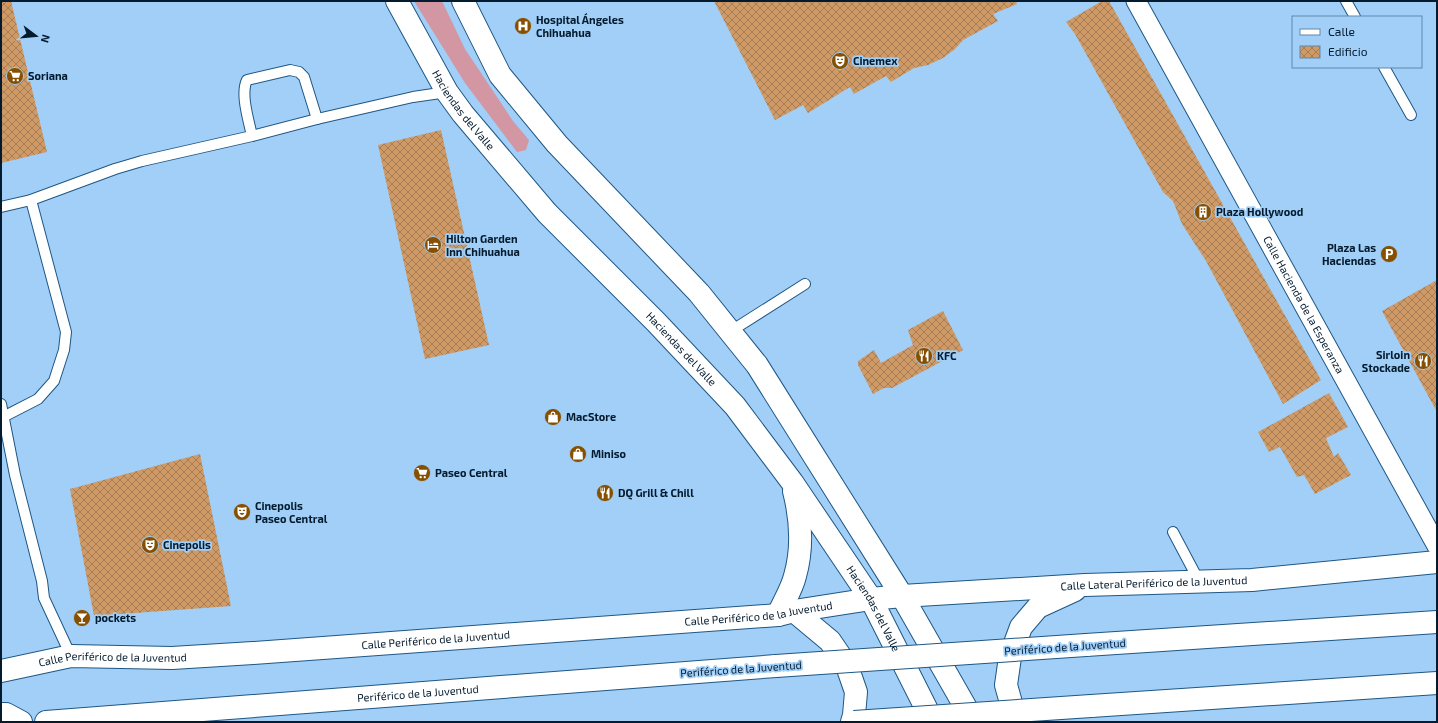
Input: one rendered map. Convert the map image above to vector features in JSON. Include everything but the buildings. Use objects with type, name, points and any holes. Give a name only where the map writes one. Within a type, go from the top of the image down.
[{"type":"main road","name":"Haciendas del Valle","points":[[397,1],[447,92],[463,114],[548,213],[656,322],[735,406],[792,482],[871,599],[933,722]]},
{"type":"main road","points":[[463,1],[500,75],[557,144],[699,293],[757,365],[902,596],[974,722]]},
{"type":"main road","points":[[792,482],[799,512],[800,540],[795,577],[786,613],[830,641],[848,666],[856,692],[853,722],[1437,683]]},
{"type":"main road","points":[[818,519],[842,502]]},
{"type":"main road","name":"Calle Lateral Periférico de la Juventud","points":[[871,599],[1085,585],[1252,580],[1437,562]]},
{"type":"main road","points":[[1026,722],[1013,710],[1006,685],[1010,657],[1021,627],[1038,607],[1085,585]]},
{"type":"main road","name":"Calle Periférico de la Juventud","points":[[1,671],[71,656],[180,658],[786,613],[871,599]]},
{"type":"main road","name":"Periférico de la Juventud","points":[[46,722],[776,666],[1437,622]]},
{"type":"main road","points":[[1,714],[6,714],[21,722]]},
{"type":"street","name":"Calle Hacienda de la Esperanza","points":[[1136,1],[1437,546]]},
{"type":"lane","points":[[1346,1],[1354,16]]},
{"type":"lane","points":[[1385,68],[1411,115]]},
{"type":"lane","points":[[252,136],[244,94],[247,80],[290,70],[299,72],[304,77],[317,119]]},
{"type":"lane","points":[[1,207],[31,200],[115,169],[142,161],[413,97],[447,92]]},
{"type":"lane","points":[[2,418],[38,399],[54,381],[64,350],[66,332],[31,200]]},
{"type":"lane","points":[[731,331],[805,284]]},
{"type":"lane","points":[[1,404],[2,418],[42,581],[44,598],[71,656]]},
{"type":"lane","points":[[1173,532],[1199,582]]},
{"type":"shaded area","points":[[414,1],[442,1],[465,49],[513,121],[529,140],[526,150],[517,152],[465,83]]},
{"type":"place","name":"Hospital Ángeles Chihuahua","points":[[523,26]]},
{"type":"place","name":"Cinemex","points":[[840,61]]},
{"type":"place","name":"Soriana","points":[[15,76]]},
{"type":"place","name":"Plaza Hollywood","points":[[1203,212]]},
{"type":"place","name":"Hilton Garden Inn Chihuahua","points":[[433,245]]},
{"type":"place","name":"Plaza Las Haciendas","points":[[1389,254]]},
{"type":"place","name":"KFC","points":[[924,356]]},
{"type":"place","name":"Sirloin Stockade","points":[[1423,361]]},
{"type":"place","name":"MacStore","points":[[553,417]]},
{"type":"place","name":"Miniso","points":[[578,454]]},
{"type":"place","name":"Paseo Central","points":[[422,473]]},
{"type":"place","name":"DQ Grill & Chill","points":[[605,493]]},
{"type":"place","name":"Cinepolis Paseo Central","points":[[242,512]]},
{"type":"place","name":"Cinepolis","points":[[150,545]]},
{"type":"place","name":"pockets","points":[[82,618]]}]
